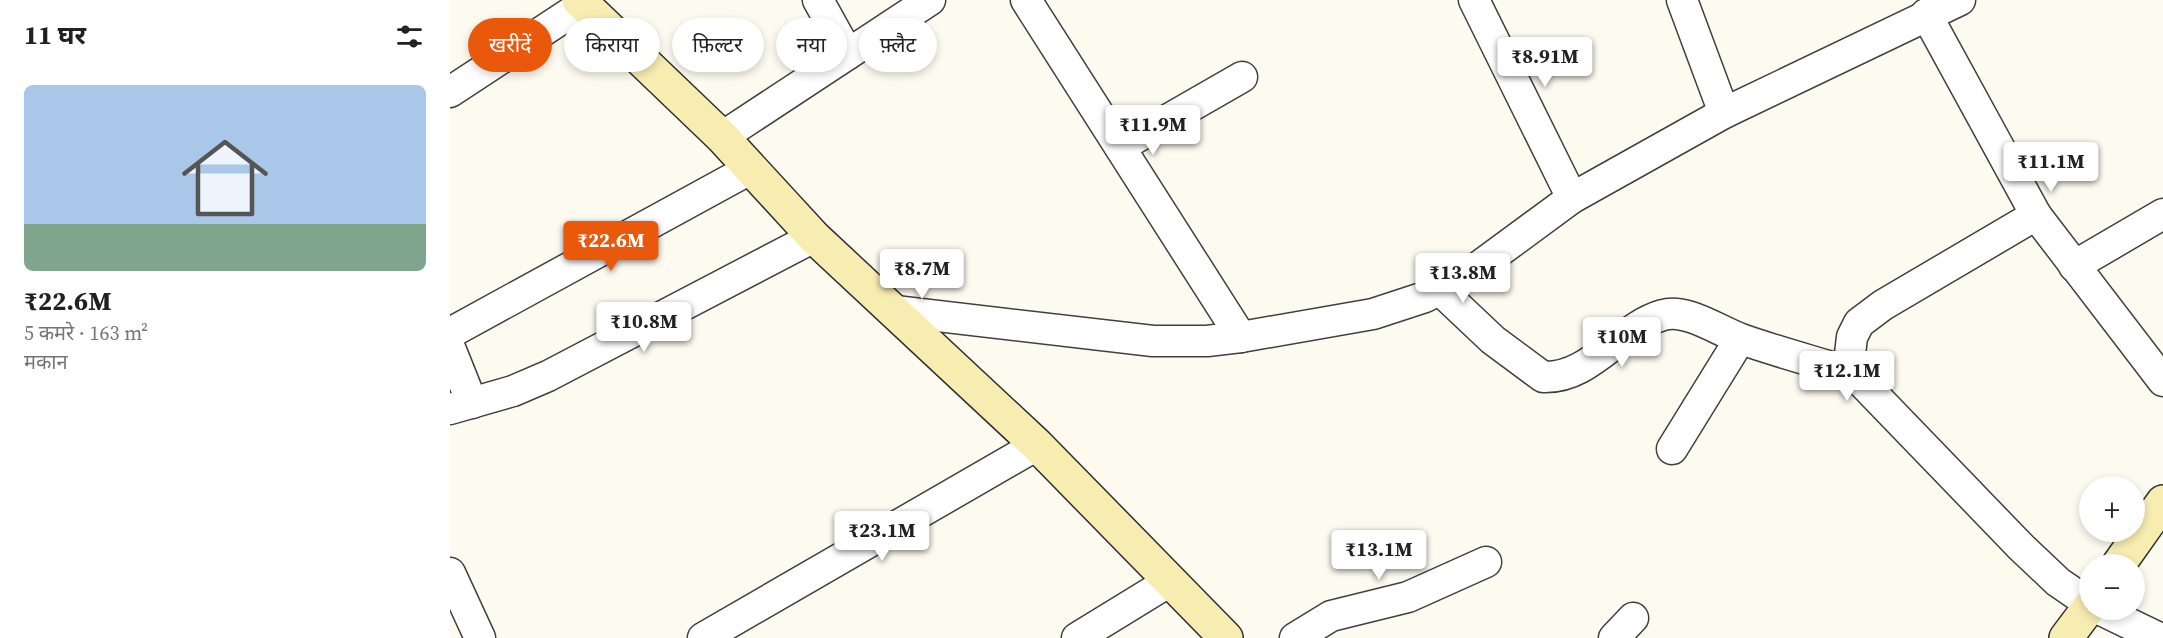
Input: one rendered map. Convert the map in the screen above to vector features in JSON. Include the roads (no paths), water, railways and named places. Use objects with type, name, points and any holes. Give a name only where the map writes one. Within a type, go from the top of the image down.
[{"type":"street","points":[[818,0],[848,54]]},
{"type":"street","points":[[722,137],[930,0]]},
{"type":"street","points":[[1474,0],[1572,198]]},
{"type":"street","points":[[1682,0],[1724,113]]},
{"type":"street","points":[[895,311],[1153,342],[1207,341],[1241,337],[1373,314],[1440,289],[1470,273],[1572,198],[1724,113],[1959,0]]},
{"type":"street","points":[[450,92],[581,2],[722,137],[814,237],[1037,445],[1226,638]]},
{"type":"street","points":[[1030,2],[1241,337]]},
{"type":"street","points":[[1926,14],[2036,215],[2163,381]]},
{"type":"street","points":[[1120,147],[1242,77]]},
{"type":"street","points":[[450,333],[750,169]]},
{"type":"street","points":[[2074,266],[2163,213]]},
{"type":"street","points":[[1854,374],[1850,354],[1852,337],[1859,324],[1883,305],[2036,215]]},
{"type":"street","points":[[450,348],[461,406],[513,391],[549,376],[814,237]]},
{"type":"street","points":[[1440,289],[1493,340],[1543,376],[1566,375],[1649,321],[1664,314],[1692,319],[1740,339],[1854,374],[2021,547],[2058,582],[2079,597]]},
{"type":"street","points":[[1672,449],[1740,339]]},
{"type":"street","points":[[703,638],[1037,445]]},
{"type":"street","points":[[2126,554],[2163,502]]},
{"type":"street","points":[[1295,638],[1331,616],[1408,597],[1486,562]]},
{"type":"street","points":[[450,573],[480,638]]},
{"type":"street","points":[[1077,638],[1170,581]]},
{"type":"street","points":[[2066,638],[2079,620]]},
{"type":"street","points":[[2122,620],[2159,638]]}]
